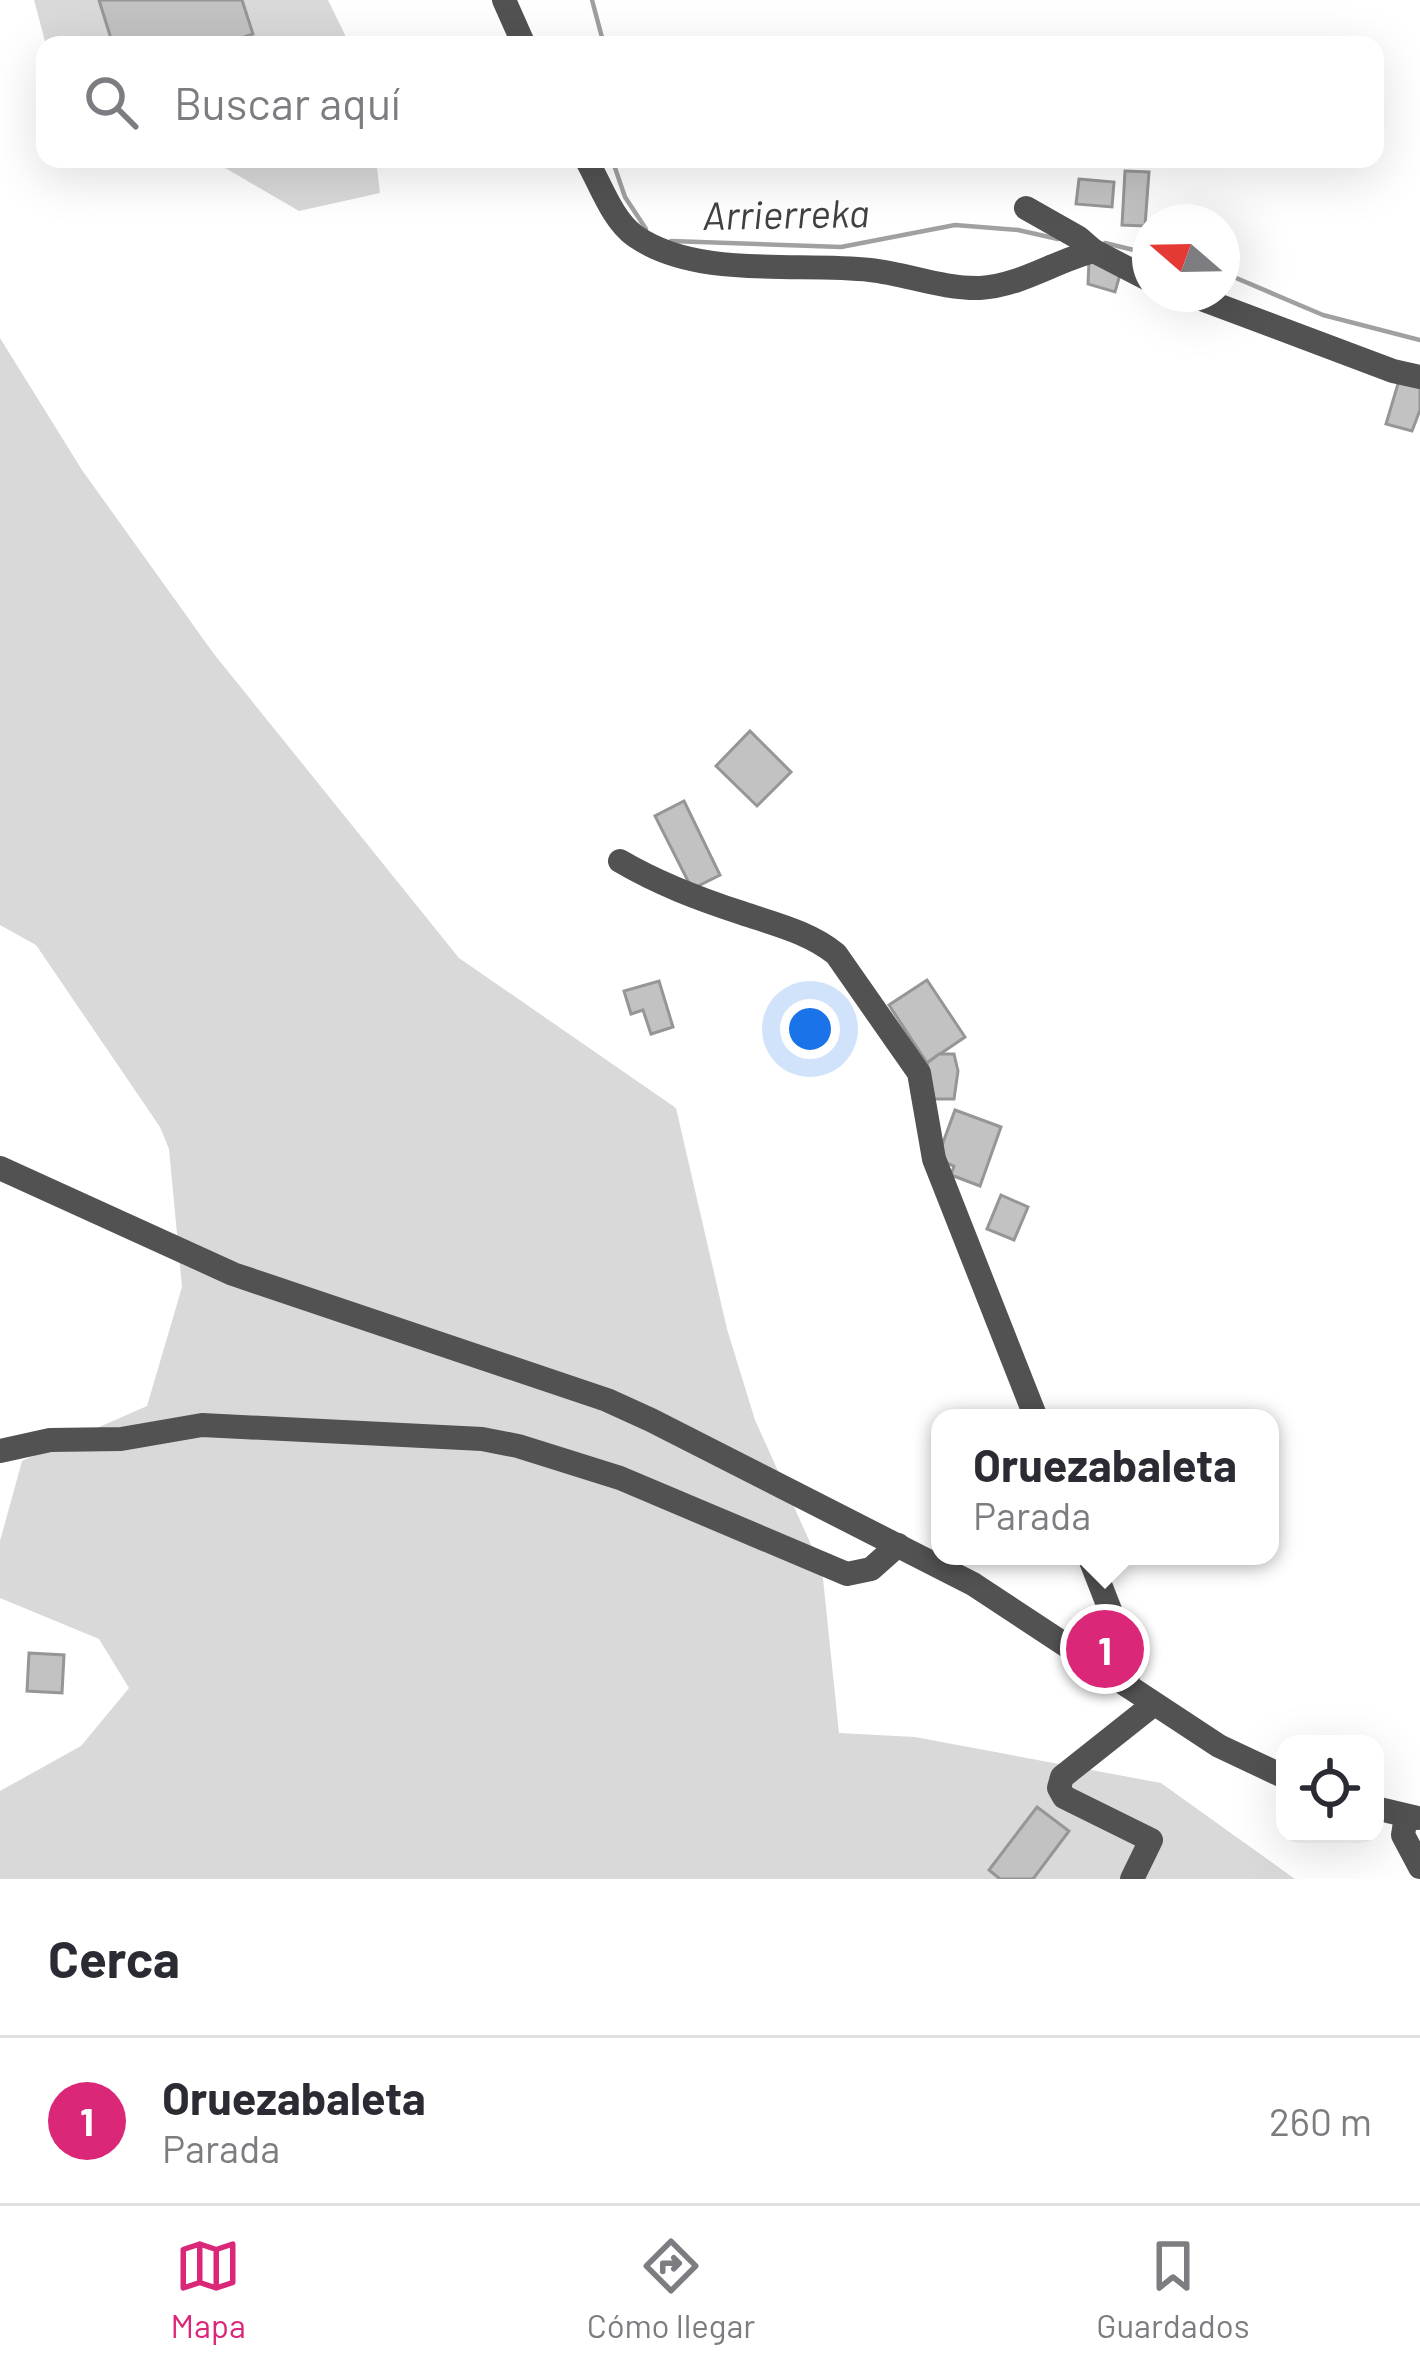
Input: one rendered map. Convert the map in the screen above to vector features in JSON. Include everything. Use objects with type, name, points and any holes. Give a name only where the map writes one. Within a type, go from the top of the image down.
[{"type":"street","points":[[505,0],[520,36]]},
{"type":"street","points":[[591,168],[629,232],[653,248],[688,260],[873,270],[942,286],[983,288],[1094,251]]},
{"type":"street","points":[[1026,208],[1132,271]]},
{"type":"street","points":[[1236,312],[1420,377]]},
{"type":"street","points":[[620,861],[700,899],[818,940],[836,954],[919,1072],[934,1159],[1032,1409]]},
{"type":"street","points":[[0,1168],[233,1274],[607,1400],[931,1562]]},
{"type":"street","points":[[0,1451],[50,1440],[121,1438],[202,1425],[453,1436],[518,1446],[586,1466],[847,1574],[871,1569],[898,1545]]},
{"type":"street","points":[[936,1565],[973,1584],[1219,1746],[1276,1774]]},
{"type":"street","points":[[1093,1565],[1126,1651],[1128,1687]]},
{"type":"street","points":[[1132,1879],[1150,1840],[1064,1797],[1059,1788],[1062,1777],[1154,1704]]},
{"type":"street","points":[[1413,1817],[1402,1834],[1420,1867]]},
{"type":"shaded area","points":[[34,0],[328,0],[346,36],[44,36]]},
{"type":"shaded area","points":[[225,168],[377,168],[380,193],[299,211]]},
{"type":"shaded area","points":[[0,338],[82,470],[214,654],[459,958],[676,1108],[727,1329],[755,1420],[822,1569],[839,1733],[915,1737],[1161,1783],[1295,1879],[0,1879],[0,1791],[81,1746],[129,1688],[99,1639],[0,1598],[0,1541],[22,1461],[147,1406],[182,1287],[169,1149],[160,1127],[36,945],[0,925]]},
{"type":"building","points":[[99,0],[242,0],[253,34],[247,36],[110,36]]},
{"type":"building","points":[[1125,171],[1149,172],[1147,204],[1132,204],[1132,225],[1122,225]]},
{"type":"building","points":[[1079,179],[1114,182],[1112,207],[1076,204]]},
{"type":"building","points":[[1089,261],[1121,271],[1115,292],[1088,284]]},
{"type":"building","points":[[1400,377],[1420,383],[1420,410],[1412,431],[1386,424]]},
{"type":"building","points":[[750,731],[791,772],[757,806],[716,766]]},
{"type":"building","points":[[684,801],[720,875],[692,889],[655,816]]},
{"type":"building","points":[[927,980],[965,1037],[927,1063],[889,1005]]},
{"type":"building","points":[[659,981],[673,1027],[651,1034],[643,1010],[631,1014],[624,991]]},
{"type":"building","points":[[939,1054],[954,1054],[958,1071],[954,1099],[934,1099],[927,1063]]},
{"type":"building","points":[[955,1110],[1001,1127],[980,1186],[951,1175],[954,1166],[937,1159]]},
{"type":"building","points":[[1001,1195],[1028,1207],[1014,1240],[987,1229]]},
{"type":"building","points":[[29,1653],[64,1655],[62,1693],[27,1691]]},
{"type":"building","points":[[1037,1807],[1069,1831],[1033,1879],[1000,1879],[989,1870]]},
{"type":"waterway","name":"Arrierreka","points":[[592,0],[602,36]]},
{"type":"waterway","name":"Arrierreka","points":[[615,168],[625,197],[646,229]]},
{"type":"waterway","name":"Arrierreka","points":[[671,241],[841,247],[955,225],[1058,239]]},
{"type":"waterway","name":"Arrierreka","points":[[1105,243],[1132,250]]},
{"type":"waterway","name":"Arrierreka","points":[[1240,280],[1323,315],[1420,340]]},
{"type":"place","name":"Oruezabaleta","points":[[1105,1649]]}]
